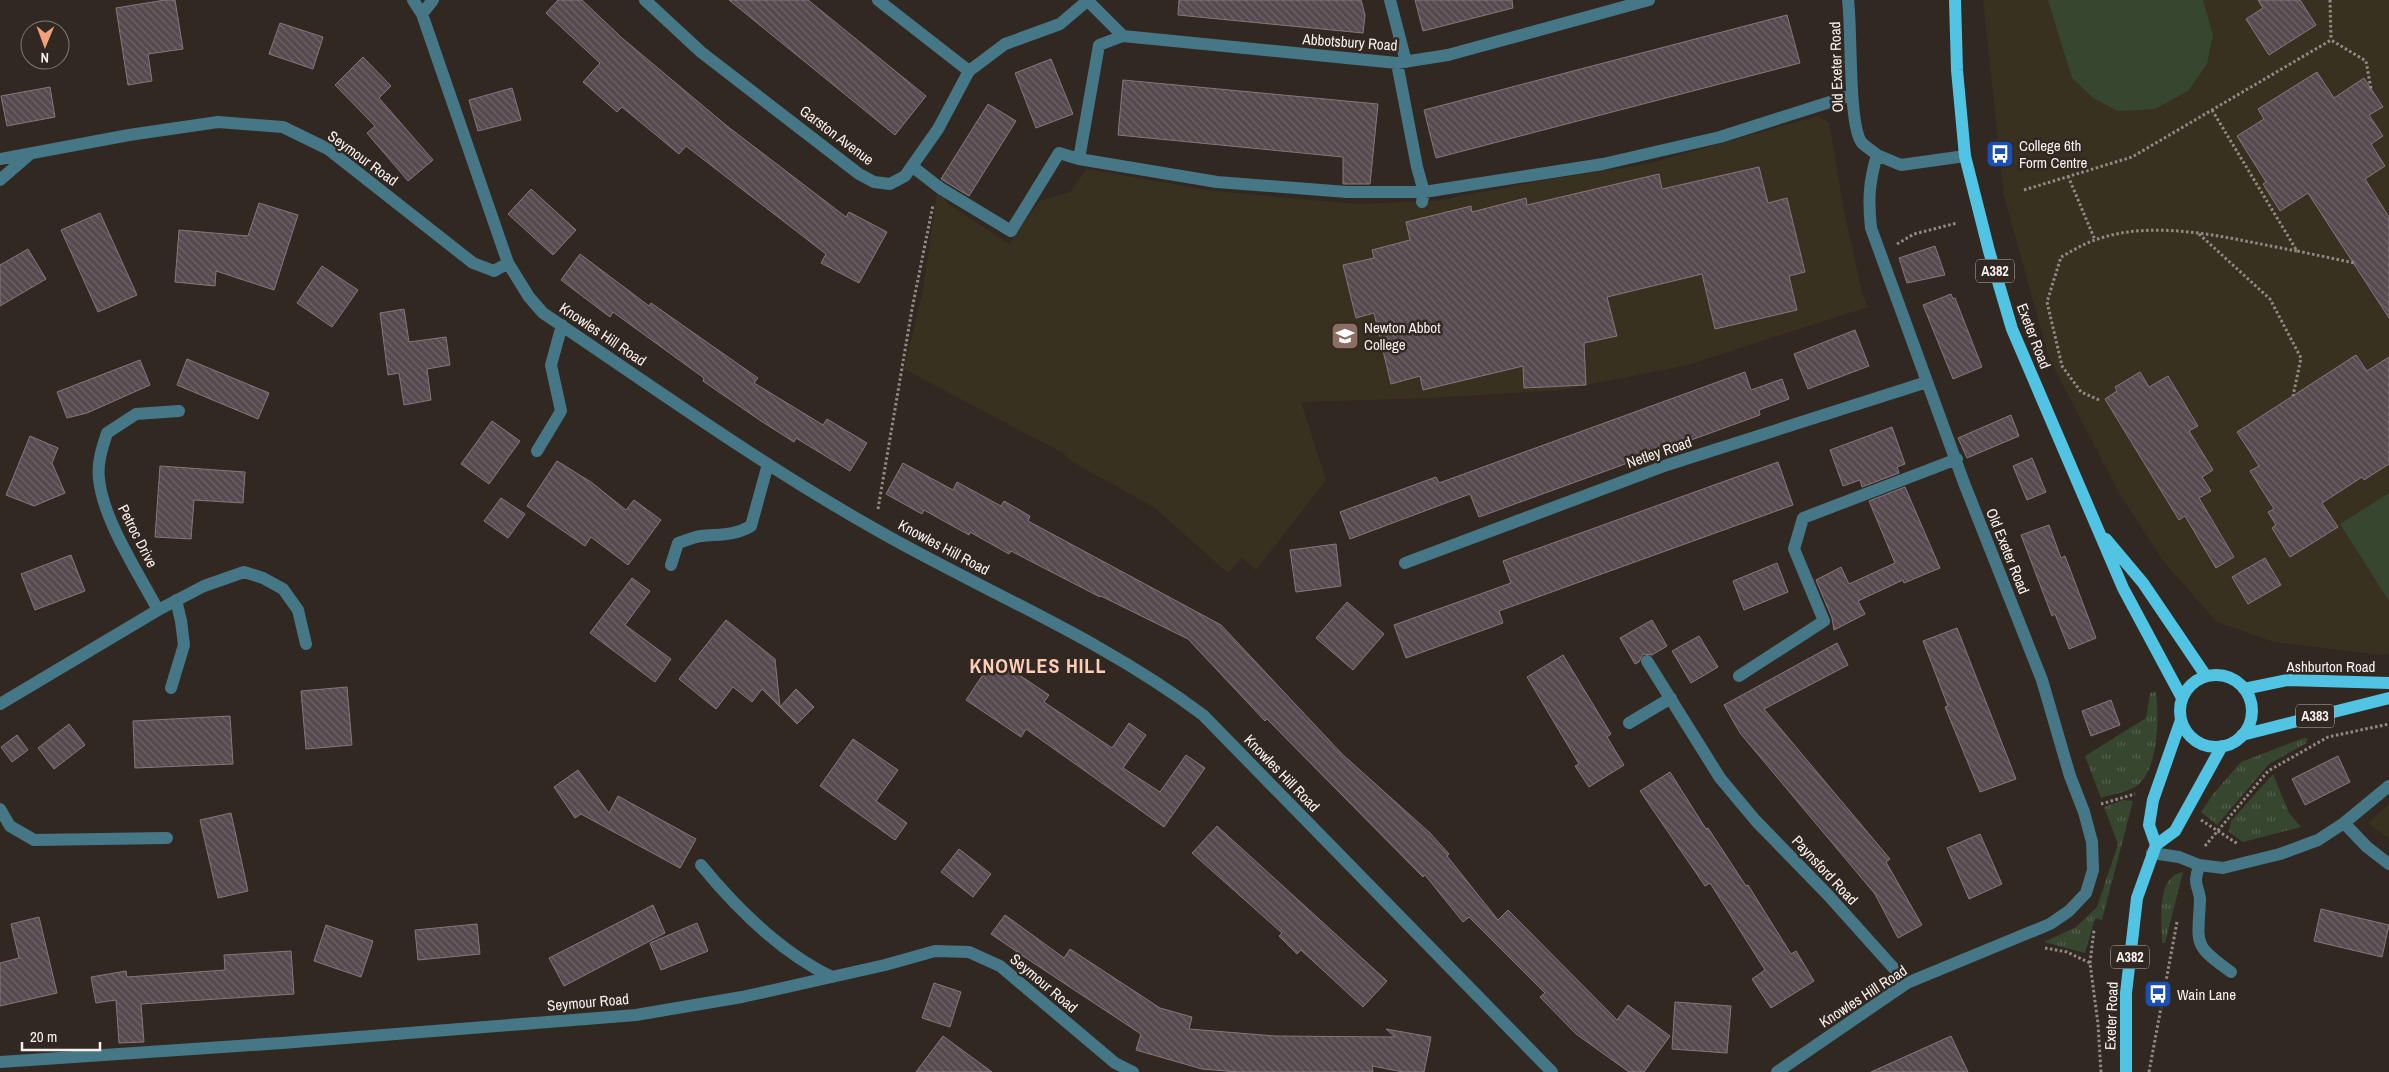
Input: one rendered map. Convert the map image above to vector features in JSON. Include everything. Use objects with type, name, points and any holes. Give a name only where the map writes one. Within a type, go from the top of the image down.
[{"type":"main road","name":"Exeter Road","points":[[1955,0],[1957,70],[1966,156],[1989,251],[2012,329],[2095,527],[2123,588],[2182,698]]},
{"type":"main road","name":"Exeter Road","points":[[2095,527],[2143,583],[2206,676]]},
{"type":"main road","points":[[2206,676],[2227,676],[2244,688],[2251,707],[2249,722],[2242,735],[2222,746],[2175,831],[2154,849],[2149,825],[2153,800],[2181,720],[2180,708],[2182,698],[2187,688],[2206,676]]},
{"type":"main road","name":"Ashburton Road","points":[[2244,688],[2288,680],[2389,683]]},
{"type":"main road","name":"A383","points":[[2242,735],[2389,698]]},
{"type":"main road","points":[[2181,720],[2192,738],[2201,743],[2222,746]]},
{"type":"main road","name":"Exeter Road","points":[[2126,1072],[2126,993],[2137,898],[2154,849]]},
{"type":"street","name":"Knowles Hill Road","points":[[413,0],[422,14],[508,263],[529,297],[543,313],[725,437],[875,529],[1086,639],[1162,684],[1203,715],[1552,1072]]},
{"type":"street","points":[[422,14],[433,0]]},
{"type":"street","name":"Garston Avenue","points":[[645,0],[701,52],[859,174],[874,182],[890,184],[905,176],[913,167],[938,129],[969,71],[1005,44],[1060,24],[1087,0]]},
{"type":"street","points":[[878,0],[969,71]]},
{"type":"street","points":[[1079,159],[1099,45],[1124,36],[1087,0]]},
{"type":"street","points":[[1390,0],[1402,62],[1423,197]]},
{"type":"street","name":"Abbotsbury Road","points":[[1124,36],[1402,62],[1448,54],[1510,39],[1649,0]]},
{"type":"street","name":"Old Exeter Road","points":[[1848,0],[1851,20],[1852,114],[1861,142],[1877,155],[1901,165],[1966,156]]},
{"type":"street","points":[[913,167],[940,188],[1011,231],[1059,153],[1079,159],[1218,182],[1423,197],[1603,164],[1720,136],[1852,95]]},
{"type":"street","name":"Seymour Road","points":[[0,159],[129,135],[218,122],[283,127],[328,149],[473,263],[494,271],[508,263]]},
{"type":"street","name":"Seymour Road","points":[[0,180],[29,155]]},
{"type":"street","name":"Old Exeter Road","points":[[1877,155],[1868,199],[1871,228],[1957,459],[1964,483],[2042,680],[2092,842],[2093,870],[2086,893],[2069,911],[2050,924],[2028,935]]},
{"type":"street","points":[[537,451],[561,411],[551,365],[562,326]]},
{"type":"street","name":"Netley Road","points":[[1405,563],[1667,465],[1927,382]]},
{"type":"street","name":"Petroc Drive","points":[[158,610],[107,513],[99,479],[100,457],[107,433],[136,414],[179,411]]},
{"type":"street","points":[[1739,676],[1824,621],[1794,549],[1803,518],[1957,459]]},
{"type":"street","points":[[671,565],[678,543],[700,536],[718,536],[741,532],[751,526],[768,464]]},
{"type":"street","points":[[0,704],[176,600],[204,586],[244,572],[263,578],[283,589],[298,610],[306,644]]},
{"type":"street","points":[[171,688],[184,645],[182,621],[176,600]]},
{"type":"street","name":"Paynsford Road","points":[[1647,661],[1720,778],[1756,821],[1828,895],[1906,983]]},
{"type":"street","points":[[1629,723],[1671,698]]},
{"type":"street","points":[[2154,849],[2199,865],[2223,868],[2280,854],[2318,840],[2344,823],[2389,786]]},
{"type":"street","points":[[0,809],[10,826],[34,840],[167,838]]},
{"type":"street","points":[[2344,823],[2367,847],[2389,864]]},
{"type":"street","points":[[701,865],[729,900],[794,956],[832,977]]},
{"type":"street","points":[[2199,865],[2196,880],[2200,897],[2197,926],[2199,942],[2207,955],[2231,972]]},
{"type":"street","name":"Knowles Hill Road","points":[[1777,1072],[1906,983],[2028,935]]},
{"type":"street","name":"Seymour Road","points":[[0,1062],[282,1043],[636,1015],[742,997],[936,951],[969,952],[1000,966],[1115,1063],[1133,1072]]},
{"type":"path","points":[[2330,0],[2331,40]]},
{"type":"path","points":[[2331,40],[2366,62],[2371,89]]},
{"type":"path","points":[[2024,190],[2132,157],[2331,40]]},
{"type":"path","points":[[2212,110],[2297,251]]},
{"type":"path","points":[[2068,176],[2095,240]]},
{"type":"path","points":[[875,529],[912,310],[933,205],[929,198]]},
{"type":"path","points":[[1914,234],[1957,223]]},
{"type":"path","points":[[2099,400],[2081,392],[2062,366],[2047,302],[2060,257],[2095,240],[2123,233],[2167,230],[2297,251],[2355,264]]},
{"type":"path","points":[[2199,234],[2270,299],[2301,358],[2293,396]]},
{"type":"path","points":[[2199,865],[2202,850],[2268,771],[2328,737],[2389,724]]},
{"type":"path","points":[[2148,1072],[2179,914]]},
{"type":"path","points":[[2094,930],[2090,963],[2098,1024],[2101,1072]]},
{"type":"path","points":[[2028,935],[2039,947],[2067,952],[2090,963]]},
{"type":"shaded area","points":[[1983,0],[2389,0],[2389,654],[2382,655],[2274,642],[2217,622],[2165,563],[2119,493],[2049,358],[2004,196]]},
{"type":"shaded area","name":"Newton Abbot College","points":[[1818,116],[1829,122],[1844,211],[1862,293],[1868,307],[1687,365],[1561,390],[1430,398],[1301,402],[1326,480],[1256,570],[1242,558],[1228,573],[1155,508],[1073,462],[1063,453],[904,369],[923,290],[937,193],[945,198],[948,204],[1009,244],[1040,201],[1070,192],[1087,169],[1213,191],[1356,204],[1436,201],[1545,180],[1648,164]]},
{"type":"shaded area","points":[[2389,804],[2389,839],[2368,823]]},
{"type":"green space","points":[[2048,0],[2203,0],[2213,35],[2207,64],[2188,91],[2155,109],[2118,111],[2093,98],[2072,78]]},
{"type":"green space","points":[[2389,493],[2389,601],[2340,524]]},
{"type":"green space","points":[[2156,692],[2156,741],[2154,754],[2145,777],[2138,785],[2130,789],[2101,798],[2085,756],[2146,718],[2150,693]]},
{"type":"green space","points":[[2304,738],[2308,739],[2305,744],[2269,764],[2217,825],[2201,812],[2214,793],[2241,762]]},
{"type":"green space","points":[[2273,774],[2289,813],[2301,827],[2243,842],[2229,832],[2231,821]]},
{"type":"green space","points":[[2123,800],[2133,801],[2102,920],[2095,918],[2085,953],[2044,942],[2076,927],[2097,907],[2118,844],[2104,807]]},
{"type":"green space","points":[[2183,872],[2165,943],[2162,943],[2161,913],[2164,891],[2168,882],[2174,876]]},
{"type":"building","points":[[175,0],[183,49],[148,54],[152,81],[128,85],[116,8]]},
{"type":"building","points":[[558,0],[582,0],[622,38],[727,126],[846,217],[849,212],[887,232],[859,283],[821,263],[826,254],[686,146],[679,154],[622,107],[617,112],[583,82],[600,63],[546,13]]},
{"type":"building","points":[[729,0],[808,0],[926,96],[895,135]]},
{"type":"building","points":[[1179,0],[1361,0],[1365,15],[1363,33],[1178,15]]},
{"type":"building","points":[[1415,0],[1512,0],[1513,8],[1423,31]]},
{"type":"building","points":[[2258,0],[2300,0],[2316,25],[2269,55],[2246,19],[2263,8]]},
{"type":"building","points":[[1787,15],[1800,63],[1436,158],[1424,110]]},
{"type":"building","points":[[280,23],[323,37],[313,69],[269,54]]},
{"type":"building","points":[[363,57],[391,86],[379,98],[433,160],[408,181],[367,133],[375,126],[335,85]]},
{"type":"building","points":[[1051,59],[1073,114],[1036,128],[1015,73]]},
{"type":"building","points":[[2317,72],[2334,98],[2364,78],[2383,107],[2369,115],[2383,136],[2371,144],[2385,166],[2365,179],[2389,217],[2389,318],[2308,193],[2280,211],[2263,184],[2266,182],[2237,136],[2264,119],[2258,109]]},
{"type":"building","points":[[1123,80],[1378,104],[1370,184],[1343,184],[1343,157],[1118,135]]},
{"type":"building","points":[[50,87],[55,117],[7,126],[1,96]]},
{"type":"building","points":[[512,88],[521,120],[478,131],[469,100]]},
{"type":"building","points":[[988,104],[1016,121],[969,196],[941,179]]},
{"type":"building","points":[[1759,167],[1768,203],[1787,198],[1805,272],[1789,276],[1797,310],[1715,329],[1702,274],[1607,297],[1617,336],[1584,343],[1586,385],[1524,388],[1523,366],[1423,390],[1420,376],[1391,384],[1374,313],[1356,318],[1343,265],[1374,258],[1372,250],[1410,240],[1406,222],[1471,206],[1472,212],[1526,198],[1527,205],[1659,174],[1662,189]]},
{"type":"building","points":[[531,189],[576,230],[553,255],[508,214]]},
{"type":"building","points":[[259,203],[298,215],[274,290],[216,271],[215,286],[175,282],[179,230],[248,236]]},
{"type":"building","points":[[100,213],[137,295],[98,312],[61,230]]},
{"type":"building","points":[[1935,246],[1945,275],[1907,283],[1899,258]]},
{"type":"building","points":[[28,249],[46,279],[0,306],[0,265]]},
{"type":"building","points":[[580,254],[649,306],[651,303],[758,378],[754,383],[823,425],[827,419],[867,443],[850,471],[796,438],[794,442],[761,421],[703,381],[704,378],[613,312],[610,317],[561,280]]},
{"type":"building","points":[[322,266],[358,290],[332,327],[297,303]]},
{"type":"building","points":[[1951,294],[1953,299],[1955,298],[1982,367],[1953,379],[1923,305]]},
{"type":"building","points":[[404,309],[409,342],[446,337],[450,365],[427,369],[431,400],[404,405],[399,373],[388,375],[380,313]]},
{"type":"building","points":[[1855,330],[1869,366],[1808,389],[1794,354]]},
{"type":"building","points":[[2356,355],[2367,371],[2389,357],[2389,464],[2364,480],[2362,477],[2322,503],[2338,527],[2290,557],[2272,528],[2276,525],[2268,512],[2274,509],[2250,471],[2259,466],[2237,432]]},
{"type":"building","points":[[187,359],[269,393],[258,419],[177,385]]},
{"type":"building","points":[[140,360],[150,385],[87,413],[67,418],[57,392]]},
{"type":"building","points":[[1745,372],[1751,390],[1782,379],[1789,399],[1759,410],[1760,415],[1479,517],[1470,494],[1350,539],[1340,512],[1436,477],[1439,483]]},
{"type":"building","points":[[2140,372],[2149,387],[2168,376],[2198,426],[2189,431],[2213,470],[2202,477],[2211,491],[2199,498],[2234,557],[2216,568],[2185,516],[2179,520],[2105,399],[2117,391],[2115,387]]},
{"type":"building","points":[[2011,415],[2019,436],[1967,458],[1958,438]]},
{"type":"building","points":[[492,421],[520,441],[489,484],[461,464]]},
{"type":"building","points":[[1892,427],[1905,464],[1897,467],[1899,473],[1862,487],[1860,480],[1843,486],[1830,450]]},
{"type":"building","points":[[30,436],[58,448],[52,463],[65,493],[34,506],[6,495]]},
{"type":"building","points":[[2032,458],[2046,492],[2027,500],[2013,466]]},
{"type":"building","points":[[557,461],[591,482],[626,510],[634,500],[661,520],[628,565],[591,537],[585,546],[527,506]]},
{"type":"building","points":[[1778,462],[1793,505],[1499,611],[1503,623],[1406,658],[1394,625],[1511,583],[1503,561]]},
{"type":"building","points":[[903,463],[953,490],[957,482],[1001,506],[1004,501],[1030,516],[1028,521],[1221,625],[1342,754],[1430,833],[1449,854],[1447,856],[1498,920],[1508,910],[1617,1020],[1628,1005],[1670,1036],[1644,1072],[1629,1072],[1576,1034],[1540,997],[1545,993],[1469,917],[1463,922],[1425,875],[1423,877],[1267,719],[1265,721],[1188,639],[1100,597],[1011,551],[1009,554],[970,532],[969,535],[924,510],[922,514],[886,494]]},
{"type":"building","points":[[160,466],[245,472],[243,503],[194,500],[191,539],[155,537]]},
{"type":"building","points":[[1905,487],[1940,568],[1904,583],[1903,580],[1858,601],[1865,614],[1834,630],[1832,618],[1816,580],[1841,567],[1849,584],[1895,563],[1869,501]]},
{"type":"building","points":[[501,498],[525,514],[508,538],[484,521]]},
{"type":"building","points":[[2049,525],[2061,558],[2065,556],[2096,638],[2069,649],[2055,614],[2052,616],[2021,535]]},
{"type":"building","points":[[1336,544],[1341,586],[1296,592],[1290,550]]},
{"type":"building","points":[[71,555],[85,591],[35,610],[21,574]]},
{"type":"building","points":[[2265,558],[2281,585],[2248,604],[2232,577]]},
{"type":"building","points":[[1777,563],[1788,592],[1744,610],[1733,581]]},
{"type":"building","points":[[632,578],[650,591],[625,625],[671,659],[655,682],[590,633]]},
{"type":"building","points":[[1347,602],[1384,634],[1353,670],[1316,638]]},
{"type":"building","points":[[726,620],[775,659],[780,707],[762,689],[752,702],[733,687],[716,709],[679,679]]},
{"type":"building","points":[[1652,620],[1667,646],[1652,655],[1643,654],[1639,662],[1635,664],[1620,638]]},
{"type":"building","points":[[1957,628],[2016,779],[1980,792],[1945,707],[1948,706],[1923,641]]},
{"type":"building","points":[[1699,636],[1718,667],[1691,683],[1672,651]]},
{"type":"building","points":[[1837,643],[1848,665],[1764,709],[1890,859],[1886,862],[1922,925],[1898,938],[1875,894],[1740,733],[1724,705]]},
{"type":"building","points":[[1563,655],[1611,734],[1607,737],[1624,765],[1589,787],[1575,766],[1579,764],[1527,677]]},
{"type":"building","points":[[994,658],[1049,695],[1044,702],[1112,748],[1129,723],[1146,735],[1123,768],[1160,792],[1186,755],[1205,768],[1164,827],[1026,729],[1021,737],[966,700]]},
{"type":"building","points":[[347,687],[352,745],[306,749],[301,691]]},
{"type":"building","points":[[796,689],[814,707],[797,724],[780,707]]},
{"type":"building","points":[[2111,700],[2120,725],[2091,736],[2082,711]]},
{"type":"building","points":[[230,716],[233,764],[135,768],[133,721]]},
{"type":"building","points":[[69,724],[85,745],[54,769],[38,748]]},
{"type":"building","points":[[17,735],[28,750],[12,762],[1,747]]},
{"type":"building","points":[[853,739],[898,770],[876,801],[907,823],[895,840],[820,786]]},
{"type":"building","points":[[2338,756],[2350,782],[2305,805],[2292,779]]},
{"type":"building","points":[[578,770],[609,813],[618,796],[696,839],[680,868],[581,814],[575,818],[554,787]]},
{"type":"building","points":[[1670,772],[1706,829],[1708,828],[1746,886],[1748,885],[1791,954],[1796,951],[1814,981],[1771,1008],[1752,979],[1765,970],[1710,883],[1705,886],[1640,791]]},
{"type":"building","points":[[231,813],[248,891],[218,898],[200,820]]},
{"type":"building","points":[[1217,826],[1387,981],[1363,1007],[1301,950],[1297,954],[1279,936],[1282,933],[1192,853]]},
{"type":"building","points":[[1980,834],[2002,884],[1969,899],[1947,848]]},
{"type":"building","points":[[959,849],[991,874],[973,897],[941,872]]},
{"type":"building","points":[[653,905],[665,933],[564,986],[549,958]]},
{"type":"building","points":[[2321,909],[2389,925],[2382,957],[2314,941]]},
{"type":"building","points":[[1005,915],[1064,958],[1070,949],[1160,1008],[1192,1017],[1189,1029],[1275,1036],[1395,1037],[1386,1029],[1431,1037],[1424,1072],[1403,1072],[1372,1066],[1373,1072],[1238,1072],[1202,1069],[1136,1050],[1141,1034],[991,934]]},
{"type":"building","points":[[39,917],[57,993],[0,1006],[0,963],[19,958],[11,924]]},
{"type":"building","points":[[697,923],[708,951],[661,970],[650,943]]},
{"type":"building","points":[[477,924],[480,954],[418,960],[415,930]]},
{"type":"building","points":[[326,925],[373,941],[361,977],[314,961]]},
{"type":"building","points":[[291,951],[294,994],[141,1004],[144,1042],[119,1043],[116,1000],[96,1003],[91,977],[126,971],[127,977],[225,970],[224,955]]},
{"type":"building","points":[[934,983],[961,992],[950,1027],[922,1018]]},
{"type":"building","points":[[1675,1002],[1731,1006],[1727,1053],[1672,1049]]},
{"type":"building","points":[[943,1036],[992,1072],[916,1072]]},
{"type":"building","points":[[1951,1036],[1968,1072],[1871,1072]]},
{"type":"place","name":"College 6th Form Centre","points":[[2000,154]]},
{"type":"place","name":"Newton Abbot College","points":[[1345,336]]},
{"type":"place","name":"Wain Lane","points":[[2158,994]]},
{"type":"district","name":"KNOWLES HILL","points":[[1038,665]]}]
